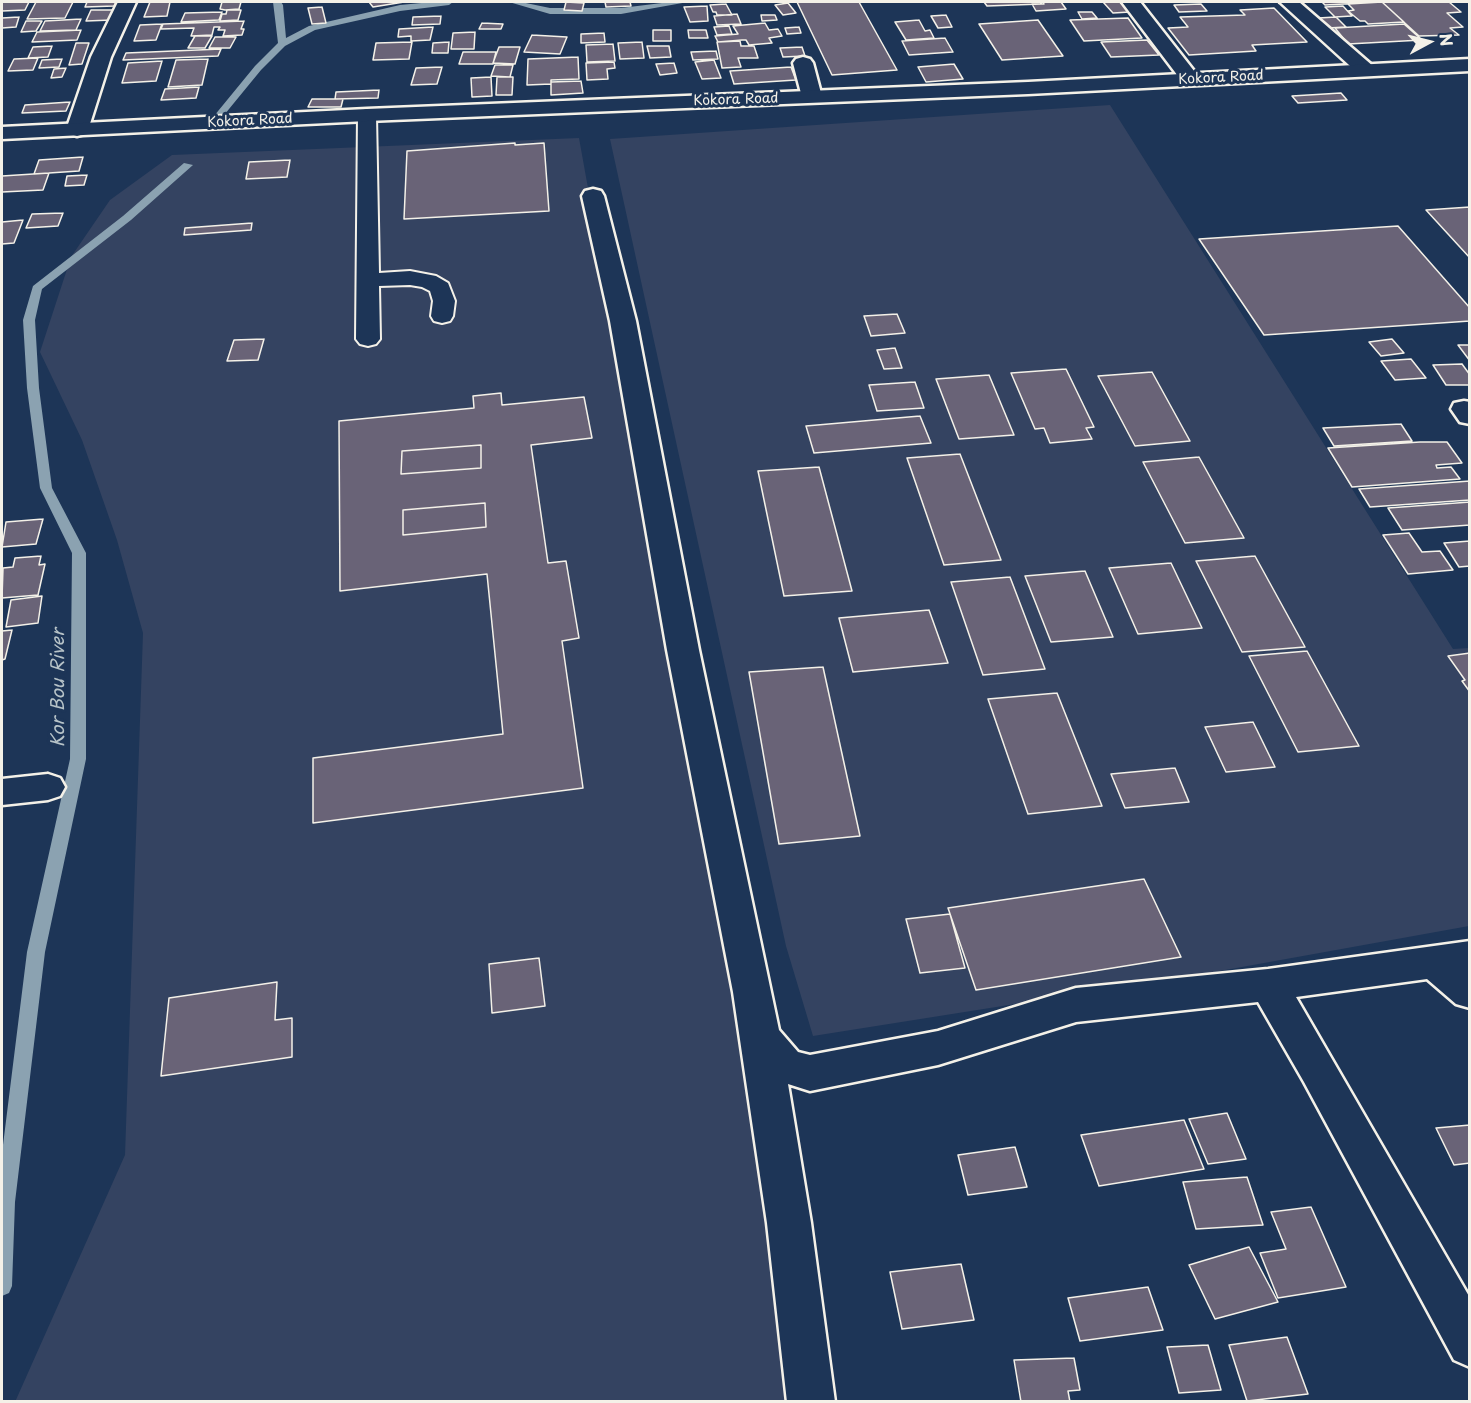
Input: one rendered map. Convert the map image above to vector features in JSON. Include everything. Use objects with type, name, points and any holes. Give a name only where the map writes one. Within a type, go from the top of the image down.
[{"type":"street","points":[[77,130],[101,57],[128,2]]},
{"type":"street","points":[[1131,2],[1191,80]]},
{"type":"street","points":[[1289,2],[1367,71]]},
{"type":"street","points":[[803,63],[813,97]]},
{"type":"street","name":"Kokora Road","points":[[2,133],[1191,80],[1470,65]]},
{"type":"street","points":[[593,196],[623,321],[683,650],[751,981],[789,1223],[811,1401]]},
{"type":"street","points":[[2,792],[48,787]]},
{"type":"street","points":[[760,1037],[784,1066],[810,1073],[938,1048],[1076,1005],[1268,985],[1452,959],[1470,992]]},
{"type":"street","points":[[1268,985],[1318,1068],[1470,1344]]},
{"type":"lane","points":[[367,115],[368,339]]},
{"type":"lane","points":[[368,280],[410,278],[428,281],[440,288],[444,301],[442,316]]},
{"type":"shaded area","points":[[1110,105],[1453,649],[1469,648],[1469,926],[1192,976],[813,1036],[786,946],[610,139]]},
{"type":"shaded area","points":[[579,138],[806,1401],[15,1402],[125,1155],[143,633],[117,540],[82,440],[40,352],[71,257],[110,200],[172,155]]},
{"type":"building","points":[[2,2],[29,2],[25,10],[2,11]]},
{"type":"building","points":[[36,2],[73,2],[65,18],[27,19]]},
{"type":"building","points":[[87,2],[116,2],[114,6],[85,7]]},
{"type":"building","points":[[150,2],[170,2],[167,16],[144,17]]},
{"type":"building","points":[[222,2],[241,2],[239,9],[225,10],[220,9]]},
{"type":"building","points":[[369,2],[404,2],[373,7]]},
{"type":"building","points":[[566,2],[584,3],[582,11],[564,10]]},
{"type":"building","points":[[605,2],[630,2],[631,6],[606,7]]},
{"type":"building","points":[[797,2],[859,2],[897,70],[832,75]]},
{"type":"building","points":[[984,2],[1040,2],[1042,4],[987,6]]},
{"type":"building","points":[[1043,2],[1061,2],[1066,9],[1036,11],[1032,4],[1044,4]]},
{"type":"building","points":[[1103,2],[1121,2],[1130,12],[1113,13]]},
{"type":"building","points":[[1322,2],[1382,2],[1325,5]]},
{"type":"building","points":[[1382,2],[1449,2],[1461,12],[1447,13],[1463,27],[1450,28],[1459,35],[1419,36]]},
{"type":"building","points":[[1382,2],[1404,22],[1368,24],[1360,21],[1348,11],[1354,10],[1348,4]]},
{"type":"building","points":[[788,3],[796,13],[783,15],[775,5]]},
{"type":"building","points":[[726,4],[732,15],[717,15],[710,5]]},
{"type":"building","points":[[1201,4],[1207,11],[1179,12],[1174,5]]},
{"type":"building","points":[[707,6],[708,21],[690,22],[684,7]]},
{"type":"building","points":[[1343,6],[1352,16],[1335,17],[1325,7]]},
{"type":"building","points":[[322,7],[326,23],[312,24],[308,8]]},
{"type":"building","points":[[1274,8],[1307,42],[1252,45],[1256,51],[1189,55],[1168,28],[1188,27],[1180,17],[1245,15],[1240,10]]},
{"type":"building","points":[[91,10],[116,10],[112,20],[86,21]]},
{"type":"building","points":[[227,10],[241,10],[238,20],[220,21],[222,14],[226,14]]},
{"type":"building","points":[[222,12],[219,20],[181,22],[185,13]]},
{"type":"building","points":[[1078,12],[1092,12],[1097,18],[1082,19]]},
{"type":"building","points":[[737,14],[741,24],[717,25],[714,16]]},
{"type":"building","points":[[761,15],[775,15],[777,20],[762,21]]},
{"type":"building","points":[[946,15],[952,27],[938,28],[931,16]]},
{"type":"building","points":[[441,16],[440,24],[412,25],[413,17]]},
{"type":"building","points":[[19,17],[16,27],[2,28],[2,18]]},
{"type":"building","points":[[1336,17],[1346,27],[1328,28],[1318,18]]},
{"type":"building","points":[[1128,18],[1142,38],[1084,41],[1070,20]]},
{"type":"building","points":[[81,19],[76,30],[40,31],[45,21]]},
{"type":"building","points":[[919,20],[925,31],[930,30],[934,38],[906,40],[895,22]]},
{"type":"building","points":[[1038,20],[1063,56],[1002,60],[979,24]]},
{"type":"building","points":[[26,21],[42,21],[36,31],[21,32]]},
{"type":"building","points":[[244,21],[241,29],[244,29],[242,35],[223,36],[225,30],[218,30],[220,27],[214,27],[212,35],[191,36],[194,28],[161,29],[163,24]]},
{"type":"building","points":[[482,23],[503,24],[501,29],[479,29]]},
{"type":"building","points":[[765,23],[769,30],[778,29],[782,36],[769,38],[772,43],[749,45],[746,40],[718,42],[715,36],[738,34],[733,26]]},
{"type":"building","points":[[162,24],[156,40],[134,41],[140,25]]},
{"type":"building","points":[[1404,24],[1422,40],[1348,44],[1335,28]]},
{"type":"building","points":[[729,26],[732,34],[717,35],[714,27]]},
{"type":"building","points":[[433,27],[430,40],[411,41],[411,36],[398,37],[399,29]]},
{"type":"building","points":[[799,27],[801,33],[787,34],[785,28]]},
{"type":"building","points":[[81,30],[77,40],[32,42],[37,32]]},
{"type":"building","points":[[653,30],[671,30],[671,41],[653,41]]},
{"type":"building","points":[[688,30],[706,30],[708,38],[689,38]]},
{"type":"building","points":[[475,32],[474,49],[451,49],[453,33]]},
{"type":"building","points":[[604,33],[605,42],[581,43],[581,34]]},
{"type":"building","points":[[532,35],[567,37],[560,54],[524,52]]},
{"type":"building","points":[[195,36],[212,36],[205,48],[188,48]]},
{"type":"building","points":[[215,37],[236,37],[230,48],[209,48]]},
{"type":"building","points":[[945,38],[953,52],[909,55],[902,41]]},
{"type":"building","points":[[1147,40],[1159,55],[1111,57],[1101,42]]},
{"type":"building","points":[[740,41],[741,46],[754,46],[758,58],[738,58],[741,67],[722,68],[717,42]]},
{"type":"building","points":[[412,42],[409,59],[373,60],[376,43]]},
{"type":"building","points":[[449,42],[448,53],[432,53],[433,43]]},
{"type":"building","points":[[642,42],[644,58],[620,59],[618,43]]},
{"type":"building","points":[[76,43],[89,43],[82,64],[69,65]]},
{"type":"building","points":[[613,44],[615,61],[587,62],[586,45]]},
{"type":"building","points":[[52,46],[48,57],[28,58],[33,47]]},
{"type":"building","points":[[647,46],[669,46],[671,57],[650,58]]},
{"type":"building","points":[[499,47],[520,47],[515,64],[493,63]]},
{"type":"building","points":[[802,47],[805,56],[783,57],[780,48]]},
{"type":"building","points":[[221,49],[218,56],[123,60],[126,53]]},
{"type":"building","points":[[716,51],[718,59],[693,60],[691,52]]},
{"type":"building","points":[[463,52],[496,52],[493,64],[459,64]]},
{"type":"building","points":[[578,57],[579,79],[551,80],[551,84],[527,85],[528,59]]},
{"type":"building","points":[[38,58],[33,70],[8,71],[14,59]]},
{"type":"building","points":[[62,59],[59,67],[39,68],[42,60]]},
{"type":"building","points":[[208,59],[202,85],[168,87],[176,60]]},
{"type":"building","points":[[714,60],[721,78],[702,79],[695,62]]},
{"type":"building","points":[[162,61],[156,81],[122,83],[128,63]]},
{"type":"building","points":[[614,62],[615,68],[607,69],[608,79],[587,80],[586,63]]},
{"type":"building","points":[[674,63],[677,73],[660,75],[656,64]]},
{"type":"building","points":[[954,64],[963,79],[926,82],[918,67]]},
{"type":"building","points":[[495,65],[513,65],[510,77],[491,76]]},
{"type":"building","points":[[442,67],[437,84],[411,85],[416,68]]},
{"type":"building","points":[[791,67],[796,80],[734,84],[730,71]]},
{"type":"building","points":[[66,68],[62,77],[51,78],[54,69]]},
{"type":"building","points":[[491,77],[492,96],[472,97],[471,78]]},
{"type":"building","points":[[497,77],[513,77],[512,95],[496,95]]},
{"type":"building","points":[[581,81],[583,93],[551,95],[551,82]]},
{"type":"building","points":[[199,87],[196,98],[161,100],[165,89]]},
{"type":"building","points":[[379,90],[378,98],[335,99],[336,92]]},
{"type":"building","points":[[1341,93],[1347,100],[1298,103],[1292,96]]},
{"type":"building","points":[[312,99],[343,99],[341,107],[308,107]]},
{"type":"building","points":[[70,102],[66,111],[22,113],[25,105]]},
{"type":"building","points":[[515,143],[515,145],[544,143],[549,211],[404,219],[407,151]]},
{"type":"building","points":[[83,157],[79,171],[34,174],[39,160]]},
{"type":"building","points":[[290,160],[287,177],[246,179],[249,162]]},
{"type":"building","points":[[49,173],[43,190],[2,192],[2,176]]},
{"type":"building","points":[[87,175],[84,185],[65,186],[67,176]]},
{"type":"building","points":[[1470,207],[1470,258],[1426,210]]},
{"type":"building","points":[[63,213],[58,226],[26,228],[32,214]]},
{"type":"building","points":[[23,220],[14,243],[2,244],[2,222]]},
{"type":"building","points":[[252,223],[251,230],[184,235],[185,228]]},
{"type":"building","points":[[1398,226],[1470,308],[1470,321],[1264,335],[1199,239]]},
{"type":"building","points":[[897,314],[905,333],[871,336],[864,316]]},
{"type":"building","points":[[264,339],[258,360],[227,361],[234,340]]},
{"type":"building","points":[[1392,339],[1404,353],[1381,356],[1369,342]]},
{"type":"building","points":[[1458,345],[1470,345],[1470,361]]},
{"type":"building","points":[[895,348],[902,368],[884,369],[877,350]]},
{"type":"building","points":[[1411,359],[1426,378],[1395,380],[1381,361]]},
{"type":"building","points":[[1462,364],[1470,375],[1470,385],[1446,385],[1433,365]]},
{"type":"building","points":[[1066,369],[1094,427],[1086,428],[1092,439],[1050,443],[1044,428],[1035,429],[1011,373]]},
{"type":"building","points":[[1152,372],[1190,441],[1135,446],[1098,376]]},
{"type":"building","points":[[989,375],[1014,435],[959,439],[936,379]]},
{"type":"building","points":[[915,382],[924,408],[877,411],[869,385]]},
{"type":"building","points":[[501,393],[502,405],[584,397],[592,438],[531,445],[548,563],[566,561],[579,638],[562,641],[583,788],[313,823],[313,758],[503,734],[487,574],[340,591],[339,421],[474,408],[473,396]],"holes":[[[481,445],[481,468],[401,474],[402,451]],[[485,503],[486,527],[403,535],[403,510]]]},
{"type":"building","points":[[920,416],[931,443],[814,453],[806,426]]},
{"type":"building","points":[[1401,424],[1412,441],[1334,446],[1323,428]]},
{"type":"building","points":[[1447,442],[1462,463],[1436,465],[1437,468],[1451,467],[1460,479],[1352,487],[1328,448]]},
{"type":"building","points":[[481,445],[481,468],[401,474],[402,451]]},
{"type":"building","points":[[960,454],[1001,560],[944,565],[907,458]]},
{"type":"building","points":[[1199,457],[1244,538],[1185,543],[1143,462]]},
{"type":"building","points":[[819,467],[852,591],[784,596],[758,471]]},
{"type":"building","points":[[1470,481],[1470,500],[1370,507],[1359,489]]},
{"type":"building","points":[[1470,502],[1470,525],[1402,530],[1388,508]]},
{"type":"building","points":[[485,503],[486,527],[403,535],[403,510]]},
{"type":"building","points":[[43,519],[36,544],[2,547],[6,522]]},
{"type":"building","points":[[1409,533],[1422,552],[1440,551],[1453,570],[1408,574],[1383,535]]},
{"type":"building","points":[[1470,541],[1470,566],[1459,567],[1444,543]]},
{"type":"building","points":[[41,556],[39,565],[45,564],[38,595],[2,598],[3,568],[13,567],[15,558]]},
{"type":"building","points":[[1255,556],[1305,647],[1242,652],[1196,561]]},
{"type":"building","points":[[1171,563],[1202,628],[1138,634],[1109,568]]},
{"type":"building","points":[[1085,571],[1113,637],[1051,642],[1025,576]]},
{"type":"building","points":[[1010,577],[1045,669],[983,675],[951,582]]},
{"type":"building","points":[[42,596],[38,623],[6,627],[11,600]]},
{"type":"building","points":[[929,610],[948,663],[853,672],[839,618]]},
{"type":"building","points":[[12,630],[5,659],[2,660],[2,631]]},
{"type":"building","points":[[1307,651],[1359,746],[1298,752],[1249,656]]},
{"type":"building","points":[[1470,653],[1470,692],[1462,681],[1465,680],[1448,656]]},
{"type":"building","points":[[823,667],[860,836],[779,844],[749,672]]},
{"type":"building","points":[[1057,693],[1102,806],[1028,814],[988,699]]},
{"type":"building","points":[[1253,722],[1275,767],[1226,772],[1205,727]]},
{"type":"building","points":[[1175,768],[1189,802],[1125,808],[1111,774]]},
{"type":"building","points":[[1144,879],[1181,957],[976,990],[948,908]]},
{"type":"building","points":[[950,914],[965,968],[920,973],[906,919]]},
{"type":"building","points":[[539,958],[545,1006],[492,1013],[489,964]]},
{"type":"building","points":[[277,982],[275,1020],[292,1018],[292,1057],[161,1076],[169,998]]},
{"type":"building","points":[[1227,1113],[1246,1159],[1208,1164],[1189,1119]]},
{"type":"building","points":[[1184,1120],[1204,1169],[1099,1186],[1081,1135]]},
{"type":"building","points":[[1470,1125],[1470,1163],[1454,1165],[1436,1128]]},
{"type":"building","points":[[1015,1147],[1027,1187],[968,1195],[958,1155]]},
{"type":"building","points":[[1247,1177],[1263,1225],[1196,1229],[1183,1182]]},
{"type":"building","points":[[1311,1207],[1346,1287],[1278,1298],[1260,1253],[1286,1249],[1271,1212]]},
{"type":"building","points":[[1249,1247],[1278,1302],[1215,1319],[1189,1265]]},
{"type":"building","points":[[961,1264],[974,1320],[902,1329],[890,1272]]},
{"type":"building","points":[[1148,1287],[1163,1330],[1080,1341],[1068,1298]]},
{"type":"building","points":[[1287,1337],[1308,1394],[1247,1401],[1229,1345]]},
{"type":"building","points":[[1208,1345],[1221,1390],[1179,1393],[1167,1347]]},
{"type":"building","points":[[1074,1358],[1080,1390],[1068,1391],[1070,1402],[1021,1402],[1014,1360]]},
{"type":"waterway","points":[[277,2],[282,44]]},
{"type":"waterway","points":[[282,44],[312,28],[400,8],[449,2]]},
{"type":"waterway","points":[[513,2],[550,11],[621,11],[684,2]]},
{"type":"waterway","points":[[217,118],[258,68],[282,44]]},
{"type":"waterway","name":"Kor Bou River","points":[[2,1286],[5,1202],[36,952],[78,759],[79,553],[46,488],[33,388],[29,320],[37,288],[127,218],[188,165]]}]
